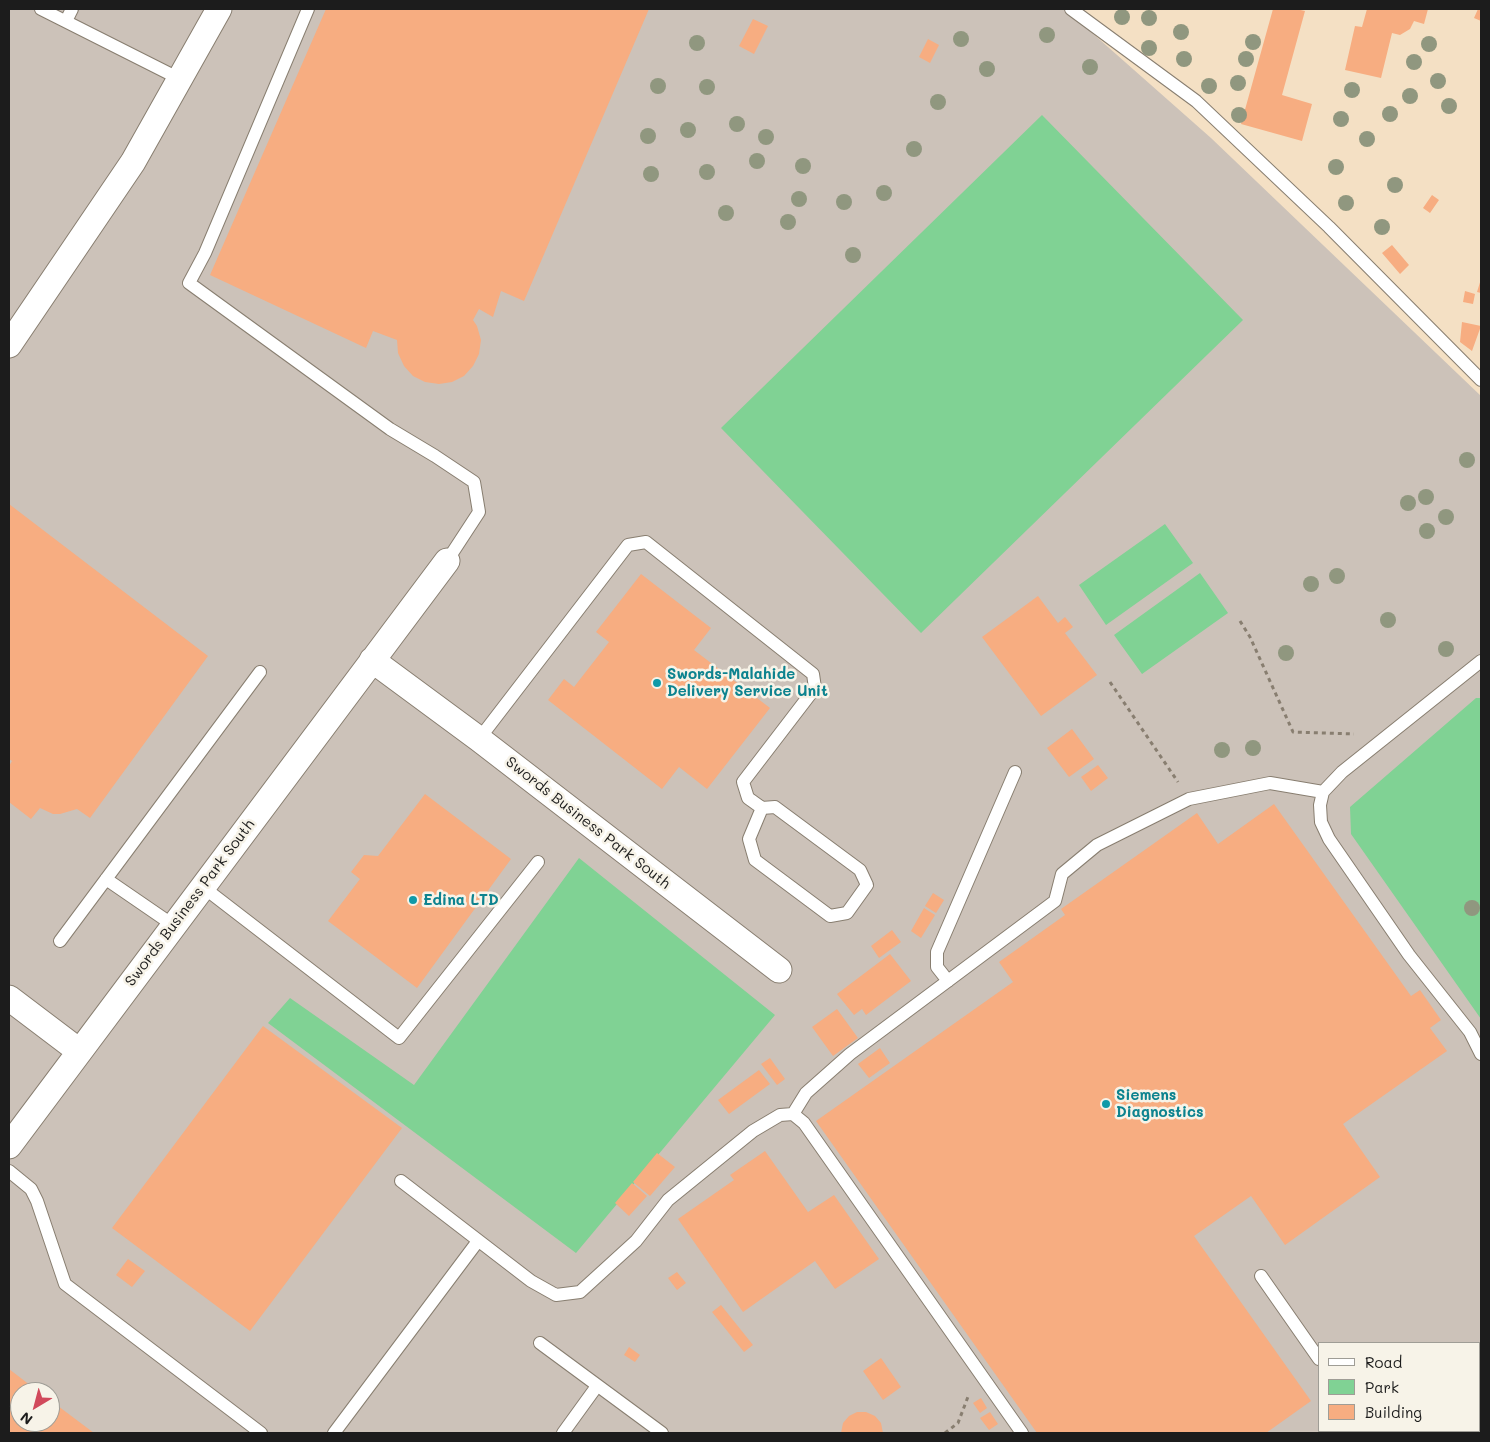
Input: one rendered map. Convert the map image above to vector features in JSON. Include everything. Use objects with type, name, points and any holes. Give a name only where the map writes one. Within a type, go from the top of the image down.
[{"type":"street","points":[[9,345],[133,162],[219,9]]},
{"type":"street","name":"Swords Business Park South","points":[[9,1146],[79,1050],[447,561]]},
{"type":"street","name":"Swords Business Park South","points":[[372,660],[479,739],[779,970]]},
{"type":"street","points":[[9,998],[79,1050]]},
{"type":"lane","points":[[41,9],[180,80]]},
{"type":"lane","points":[[66,22],[72,9]]},
{"type":"lane","points":[[308,9],[205,253],[189,283],[390,429],[474,482],[479,512],[447,561]]},
{"type":"lane","points":[[1071,9],[1196,101],[1329,227],[1481,380]]},
{"type":"lane","points":[[479,739],[628,545],[646,542],[813,674],[815,688],[743,782],[748,798],[762,808],[774,807],[860,870],[867,885],[846,913],[830,916],[755,860],[749,839],[762,808]]},
{"type":"lane","points":[[1481,661],[1342,772],[1323,792],[1320,805],[1321,822],[1329,839],[1409,955],[1470,1032],[1481,1054]]},
{"type":"lane","points":[[60,941],[260,672]]},
{"type":"lane","points":[[948,981],[937,967],[937,952],[1015,772]]},
{"type":"lane","points":[[793,1114],[806,1093],[850,1054],[1055,901],[1062,874],[1097,845],[1189,799],[1270,783],[1323,792]]},
{"type":"lane","points":[[203,887],[399,1038],[538,862]]},
{"type":"lane","points":[[106,879],[173,925]]},
{"type":"lane","points":[[401,1182],[531,1281],[556,1295],[580,1292],[636,1241],[668,1200],[753,1131],[780,1115],[793,1114],[804,1123],[1022,1433]]},
{"type":"lane","points":[[9,1171],[31,1189],[37,1201],[65,1284],[260,1433]]},
{"type":"lane","points":[[334,1433],[478,1241]]},
{"type":"lane","points":[[1261,1276],[1318,1358]]},
{"type":"lane","points":[[540,1343],[662,1433]]},
{"type":"lane","points":[[563,1433],[598,1386]]},
{"type":"path","points":[[1240,622],[1250,637],[1293,732],[1356,734]]},
{"type":"path","points":[[1110,682],[1189,799]]},
{"type":"path","points":[[944,1433],[958,1423],[978,1370]]},
{"type":"shaded area","points":[[9,9],[1065,9],[1211,138],[1481,396],[1481,1433],[9,1433]]},
{"type":"green space","points":[[1042,115],[1243,320],[921,633],[721,428]]},
{"type":"green space","points":[[1165,524],[1193,563],[1106,625],[1079,585]]},
{"type":"green space","points":[[1200,573],[1228,613],[1142,674],[1114,635]]},
{"type":"green space","points":[[1476,698],[1481,698],[1481,1019],[1351,834],[1350,807]]},
{"type":"green space","points":[[579,858],[775,1015],[576,1253],[268,1023],[290,998],[414,1085]]},
{"type":"building","points":[[326,9],[649,9],[524,301],[501,291],[493,317],[479,309],[473,320],[481,340],[479,354],[473,366],[464,376],[452,382],[439,384],[425,382],[413,376],[404,366],[398,353],[397,340],[373,331],[366,348],[210,275]]},
{"type":"building","points":[[1273,9],[1305,11],[1282,95],[1312,104],[1302,141],[1241,124]]},
{"type":"building","points":[[1367,9],[1428,9],[1424,24],[1414,21],[1410,29],[1400,35],[1392,33],[1381,78],[1345,70],[1355,26],[1362,27]]},
{"type":"building","points":[[1478,9],[1481,9],[1481,21],[1474,18]]},
{"type":"building","points":[[753,19],[768,26],[754,54],[739,46]]},
{"type":"building","points":[[928,39],[939,45],[930,63],[919,57]]},
{"type":"building","points":[[1432,195],[1439,200],[1430,213],[1423,208]]},
{"type":"building","points":[[1392,245],[1409,265],[1400,274],[1382,253]]},
{"type":"building","points":[[1481,279],[1481,293],[1477,292]]},
{"type":"building","points":[[1465,291],[1475,294],[1473,304],[1463,302]]},
{"type":"building","points":[[1462,322],[1481,326],[1472,351],[1460,342]]},
{"type":"building","points":[[9,504],[208,656],[90,818],[77,809],[53,814],[40,808],[31,819],[9,802],[9,766],[12,761],[9,759]]},
{"type":"building","name":"Swords-Malahide Delivery Service Unit","points":[[641,574],[711,628],[694,650],[770,708],[707,789],[679,767],[662,789],[548,700],[564,679],[574,687],[609,642],[596,632]]},
{"type":"building","points":[[1038,596],[1058,623],[1065,617],[1073,627],[1065,633],[1097,675],[1041,716],[982,637]]},
{"type":"building","points":[[1072,729],[1094,759],[1069,777],[1047,748]]},
{"type":"building","points":[[1098,765],[1108,778],[1091,791],[1081,777]]},
{"type":"building","name":"Edina LTD","points":[[425,794],[511,859],[417,988],[328,921],[360,879],[351,872],[364,855],[378,856]]},
{"type":"building","name":"Siemens Diagnostics","points":[[1274,804],[1411,996],[1420,990],[1441,1020],[1430,1028],[1447,1051],[1343,1124],[1380,1177],[1285,1245],[1251,1196],[1194,1236],[1311,1401],[1266,1433],[1037,1433],[816,1121],[1013,982],[999,962],[1065,915],[1061,909],[1197,813],[1218,844]]},
{"type":"building","points":[[933,893],[944,900],[936,913],[925,906]]},
{"type":"building","points":[[924,908],[935,915],[921,938],[911,931]]},
{"type":"building","points":[[892,930],[901,942],[879,958],[871,946]]},
{"type":"building","points":[[890,954],[911,981],[866,1015],[862,1009],[854,1015],[837,994]]},
{"type":"building","points":[[837,1009],[858,1038],[833,1056],[812,1027]]},
{"type":"building","points":[[263,1026],[402,1128],[250,1331],[112,1228]]},
{"type":"building","points":[[880,1048],[890,1063],[869,1078],[858,1064]]},
{"type":"building","points":[[770,1058],[785,1079],[777,1085],[761,1064]]},
{"type":"building","points":[[759,1070],[770,1084],[729,1114],[718,1100]]},
{"type":"building","points":[[765,1151],[808,1212],[834,1195],[879,1259],[835,1289],[815,1261],[743,1312],[678,1219],[734,1180],[730,1175]]},
{"type":"building","points":[[657,1153],[675,1167],[650,1196],[633,1182]]},
{"type":"building","points":[[632,1183],[647,1196],[629,1216],[615,1203]]},
{"type":"building","points":[[128,1259],[145,1271],[132,1287],[116,1275]]},
{"type":"building","points":[[677,1272],[686,1283],[677,1290],[668,1278]]},
{"type":"building","points":[[721,1305],[753,1345],[744,1352],[712,1312]]},
{"type":"building","points":[[629,1347],[640,1355],[635,1362],[624,1355]]},
{"type":"building","points":[[881,1358],[901,1387],[883,1400],[863,1371]]},
{"type":"building","points":[[9,1369],[26,1382],[10,1382],[10,1432],[60,1432],[60,1408],[94,1433],[9,1433]]},
{"type":"building","points":[[981,1398],[987,1408],[980,1413],[973,1403]]},
{"type":"building","points":[[857,1412],[866,1412],[875,1416],[881,1423],[883,1433],[841,1433],[843,1423],[849,1416]]},
{"type":"building","points":[[990,1412],[998,1424],[989,1430],[980,1418]]},
{"type":"place","name":"Swords-Malahide Delivery Service Unit","points":[[657,683]]},
{"type":"place","name":"Edina LTD","points":[[413,900]]},
{"type":"place","name":"Siemens Diagnostics","points":[[1106,1104]]}]
